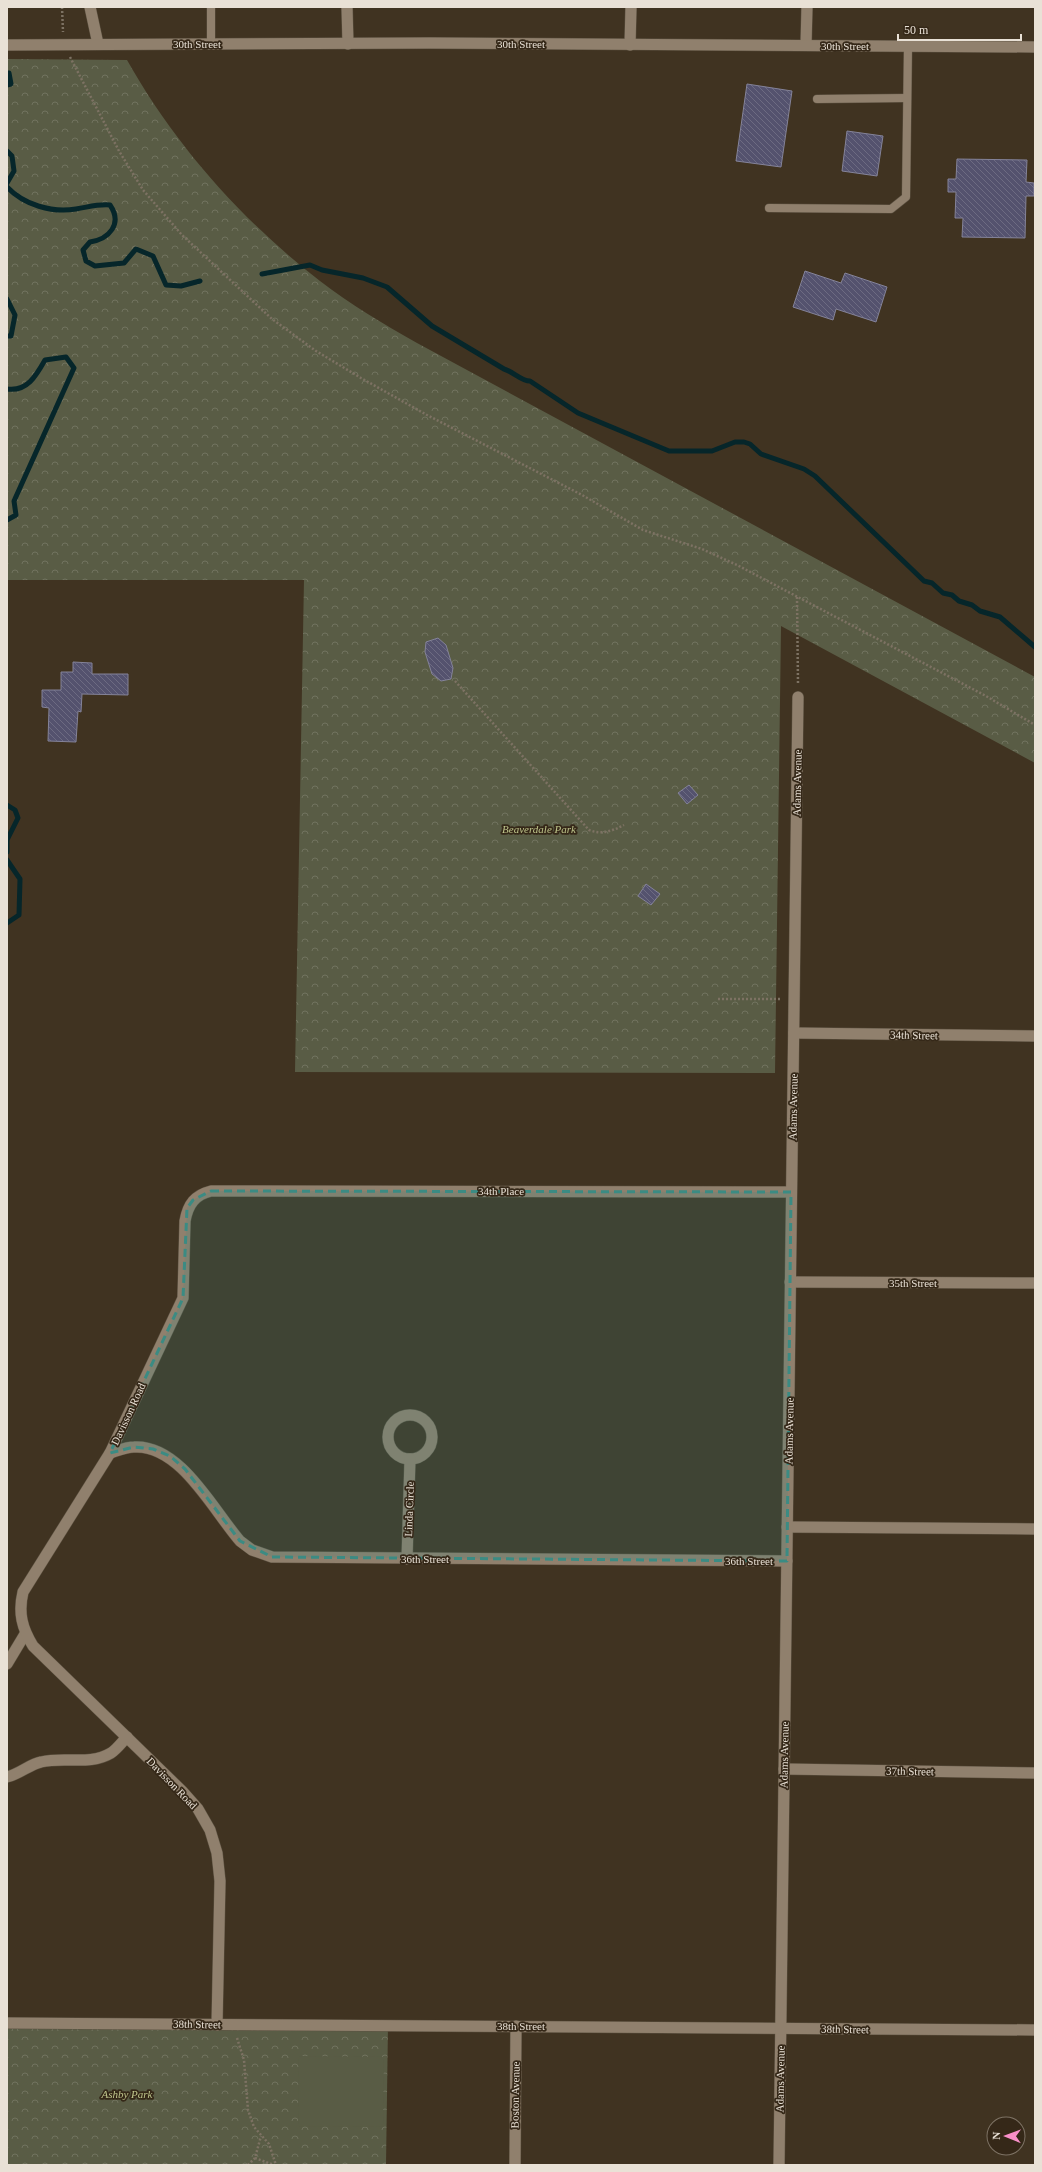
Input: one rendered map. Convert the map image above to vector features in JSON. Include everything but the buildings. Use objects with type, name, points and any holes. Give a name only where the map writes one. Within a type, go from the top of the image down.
[{"type":"street","points":[[90,7],[98,44]]},
{"type":"street","points":[[347,7],[348,44]]},
{"type":"street","points":[[630,45],[631,7]]},
{"type":"street","points":[[806,45],[807,7]]},
{"type":"street","name":"30th Street","points":[[7,45],[348,44],[1035,47]]},
{"type":"street","name":"Adams Avenue","points":[[780,2165],[798,697]]},
{"type":"street","name":"34th Street","points":[[794,1033],[1035,1036]]},
{"type":"street","name":"34th Place","points":[[211,1191],[792,1192]]},
{"type":"street","name":"Davisson Road","points":[[211,1191],[202,1193],[192,1200],[187,1208],[185,1221],[183,1298],[110,1453],[23,1592],[20,1603],[20,1620],[33,1646],[127,1737],[198,1809],[213,1838],[217,1853],[220,1881],[217,2025]]},
{"type":"street","name":"35th Street","points":[[790,1282],[1035,1283]]},
{"type":"street","name":"36th Street","points":[[110,1453],[134,1447],[153,1448],[170,1456],[184,1469],[240,1541],[252,1550],[272,1557],[787,1561]]},
{"type":"street","name":"Linda Circle","points":[[407,1559],[410,1459]]},
{"type":"street","points":[[787,1527],[1035,1529]]},
{"type":"street","points":[[7,1664],[26,1634]]},
{"type":"street","points":[[7,1777],[19,1774],[40,1762],[91,1760],[112,1752],[127,1737]]},
{"type":"street","name":"37th Street","points":[[784,1769],[1035,1773]]},
{"type":"street","name":"38th Street","points":[[7,2023],[1035,2030]]},
{"type":"street","name":"Boston Avenue","points":[[515,2165],[516,2026]]},
{"type":"lane","points":[[211,7],[211,44]]},
{"type":"lane","points":[[769,208],[891,209],[906,197],[908,46]]},
{"type":"lane","points":[[817,99],[907,98]]},
{"type":"path","points":[[62,7],[64,33],[71,62],[118,151],[143,190],[182,235],[272,319],[316,351],[361,378],[427,415],[582,495],[643,530],[702,549],[986,696],[1035,725]]},
{"type":"path","points":[[797,597],[798,697]]},
{"type":"path","points":[[455,681],[589,830],[595,833],[609,832],[624,825]]},
{"type":"path","points":[[718,999],[794,1000]]},
{"type":"path","points":[[238,2025],[237,2038],[245,2069],[248,2110],[254,2127],[269,2144],[275,2165]]},
{"type":"path","points":[[248,2165],[255,2158],[261,2136]]},
{"type":"path","points":[[255,2158],[275,2165]]},
{"type":"highlighted area","points":[[211,1191],[791,1192],[787,1561],[272,1557],[240,1541],[185,1469],[170,1456],[153,1449],[134,1447],[110,1453],[183,1298],[187,1208],[193,1200]]},
{"type":"green space","name":"Beaverdale Park","points":[[7,59],[127,60],[166,122],[212,180],[237,207],[291,258],[343,298],[417,343],[1035,677],[1035,763],[781,626],[775,1073],[295,1072],[304,580],[7,580]]},
{"type":"green space","name":"Ashby Park","points":[[7,2023],[388,2025],[386,2165],[7,2165]]},
{"type":"green space","points":[[299,2056],[384,2057],[383,2127],[298,2126]]},
{"type":"waterway","points":[[7,85],[11,84],[9,73]]},
{"type":"waterway","points":[[7,151],[12,156],[14,171],[7,183]]},
{"type":"waterway","points":[[7,187],[22,199],[48,209],[67,210],[97,205],[110,205],[114,212],[115,218],[112,230],[103,238],[90,242],[83,250],[86,261],[95,266],[124,263],[136,249],[153,256],[166,285],[181,286],[200,281]]},
{"type":"waterway","points":[[262,274],[310,265],[322,270],[363,278],[387,287],[432,326],[504,369],[524,380],[530,381],[578,413],[669,451],[712,451],[735,442],[744,442],[750,444],[761,454],[804,469],[815,476],[924,581],[932,583],[943,593],[952,595],[959,601],[972,605],[980,611],[1000,617],[1035,647]]},
{"type":"waterway","points":[[7,299],[15,315],[11,336],[7,336]]},
{"type":"waterway","points":[[7,389],[20,388],[30,382],[45,360],[66,357],[74,368],[14,501],[16,515],[7,520]]},
{"type":"waterway","points":[[7,805],[15,810],[18,818],[7,840],[7,852]]},
{"type":"waterway","points":[[7,860],[20,879],[19,915],[7,923]]}]
